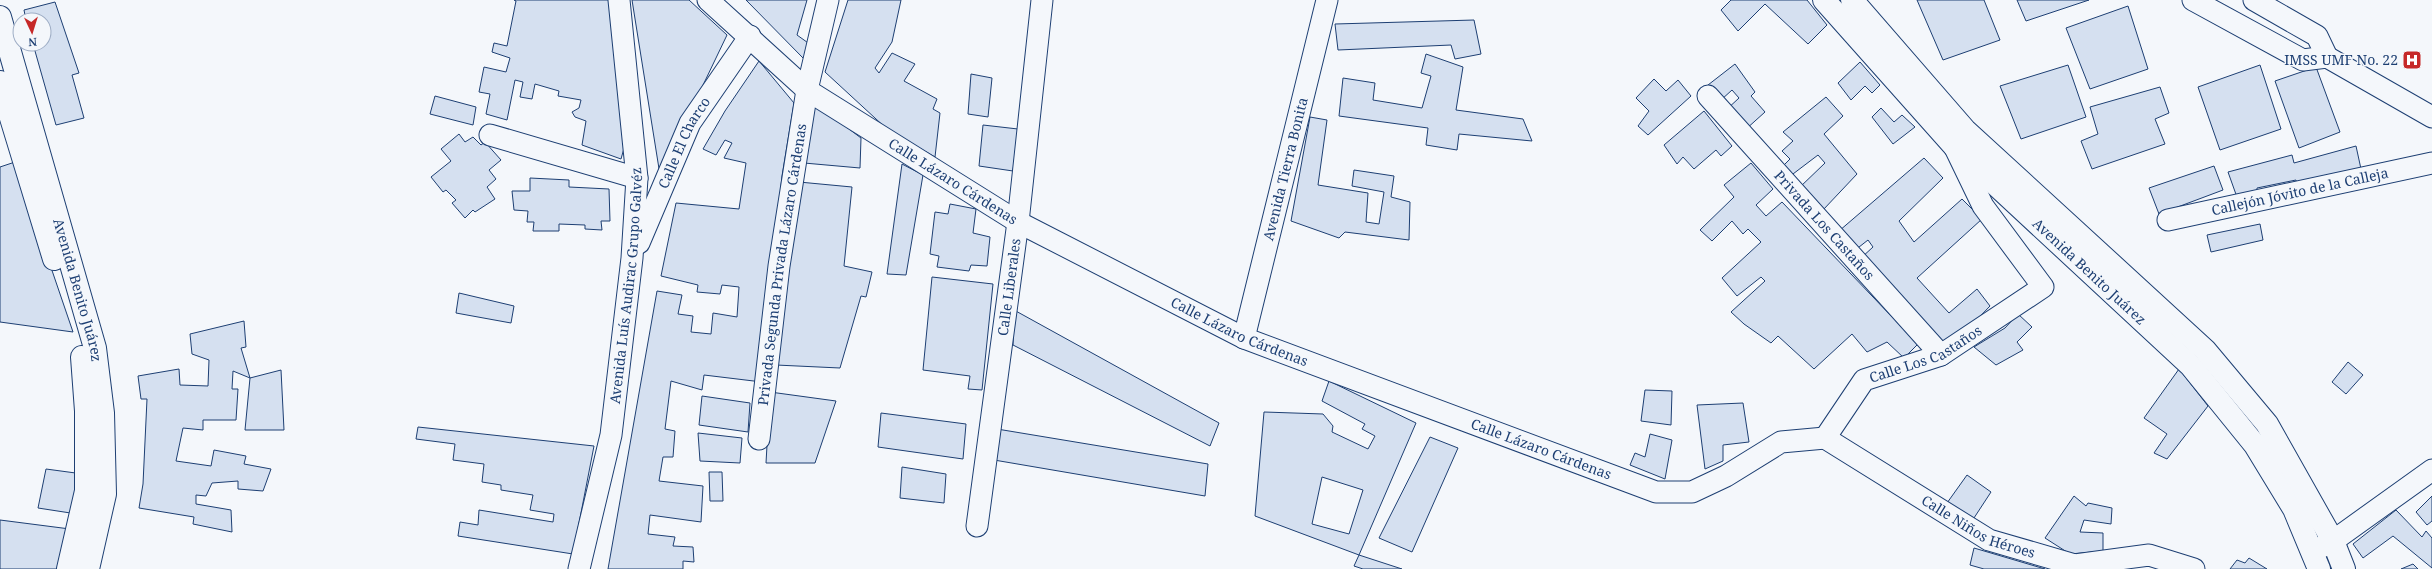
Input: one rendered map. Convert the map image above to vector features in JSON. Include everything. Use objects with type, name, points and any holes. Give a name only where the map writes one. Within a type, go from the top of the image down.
[{"type":"main road","name":"Avenida Benito Juárez","points":[[1824,0],[1954,146],[2190,366],[2255,445],[2294,509],[2316,560]]},
{"type":"main road","name":"Avenida Benito Juárez","points":[[1852,0],[1965,130],[2205,350],[2267,424],[2333,542],[2344,569]]},
{"type":"main road","name":"Avenida Benito Juárez","points":[[0,17],[95,348],[103,413],[104,494],[88,569]]},
{"type":"main road","name":"Avenida Benito Juárez","points":[[0,82],[81,348],[86,411],[86,491],[68,569]]},
{"type":"street","name":"Avenida Luís Audirac Grupo Galvéz","points":[[579,569],[611,434],[632,258],[637,178],[619,0]]},
{"type":"street","name":"Calle Lázaro Cárdenas","points":[[708,0],[750,36],[807,90],[1018,222],[1244,338],[1656,492],[1692,492],[1726,476],[1781,442],[1825,438]]},
{"type":"street","name":"Privada Segunda Privada Lázaro Cárdenas","points":[[759,439],[779,266],[807,90],[828,0]]},
{"type":"street","name":"Calle Liberales","points":[[977,526],[1018,222],[1042,0]]},
{"type":"street","name":"Avenida Tierra Bonita","points":[[1244,338],[1327,0]]},
{"type":"street","points":[[2193,0],[2303,60],[2327,57]]},
{"type":"street","points":[[2254,0],[2317,36],[2327,57],[2432,117]]},
{"type":"street","name":"Calle El Charco","points":[[632,258],[690,123],[750,36]]},
{"type":"street","name":"Privada Los Castaños","points":[[1708,96],[1941,355]]},
{"type":"street","points":[[490,135],[637,178]]},
{"type":"street","name":"Calle Los Castaños","points":[[1825,438],[1864,380],[1941,355],[2043,287],[1983,206],[1954,146]]},
{"type":"street","name":"Callejón Jóvito de la Calleja","points":[[2168,220],[2432,163]]},
{"type":"street","name":"Calle Niños Héroes","points":[[1825,438],[1990,540],[2075,565],[2149,555],[2194,569]]},
{"type":"street","points":[[2316,560],[2333,542],[2432,470]]},
{"type":"building","points":[[514,0],[610,0],[628,134],[621,159],[582,145],[586,121],[575,117],[572,112],[579,108],[581,100],[558,96],[559,91],[535,84],[532,99],[520,97],[523,82],[515,80],[507,120],[486,114],[490,94],[479,92],[484,67],[506,72],[510,58],[492,52],[494,43],[507,46],[516,1]]},
{"type":"building","points":[[632,0],[689,0],[727,35],[660,175]]},
{"type":"building","points":[[746,0],[807,0],[797,35],[811,45],[803,58]]},
{"type":"building","points":[[848,0],[901,0],[892,42],[875,68],[879,73],[892,53],[915,64],[904,81],[937,99],[933,109],[940,113],[935,157],[888,130],[825,72]]},
{"type":"building","points":[[1731,0],[1807,0],[1827,25],[1808,44],[1765,4],[1738,31],[1721,10]]},
{"type":"building","points":[[1917,0],[1984,0],[2000,40],[1943,60]]},
{"type":"building","points":[[2017,0],[2089,0],[2026,21]]},
{"type":"building","points":[[55,2],[79,73],[72,75],[84,118],[56,125],[35,52],[52,52],[52,12],[24,12],[24,10]]},
{"type":"building","points":[[2128,6],[2148,69],[2090,89],[2066,28]]},
{"type":"building","points":[[1474,20],[1481,54],[1455,59],[1451,45],[1338,50],[1335,24]]},
{"type":"building","points":[[1426,54],[1463,67],[1456,110],[1523,119],[1532,141],[1459,134],[1457,150],[1426,145],[1428,128],[1339,116],[1343,78],[1375,83],[1373,100],[1422,108],[1431,76],[1421,73]]},
{"type":"building","points":[[759,61],[794,103],[782,176],[762,382],[704,375],[702,390],[671,381],[665,429],[675,431],[673,457],[663,457],[659,481],[703,486],[701,522],[650,515],[648,534],[675,537],[673,546],[693,547],[694,562],[683,561],[683,569],[608,569],[657,291],[682,295],[678,314],[693,316],[691,332],[711,334],[713,313],[737,317],[739,287],[722,285],[720,294],[697,292],[698,285],[661,276],[676,203],[739,209],[746,163],[724,158],[732,143],[725,140],[716,155],[703,149],[725,111]]},
{"type":"building","points":[[1860,62],[1880,85],[1872,93],[1865,86],[1851,100],[1838,83]]},
{"type":"building","points":[[1735,64],[1755,92],[1751,96],[1765,112],[1745,130],[1726,110],[1739,98],[1732,90],[1721,100],[1708,85]]},
{"type":"building","points":[[2068,65],[2086,117],[2021,139],[2000,86]]},
{"type":"building","points":[[2260,65],[2281,129],[2220,150],[2198,87]]},
{"type":"building","points":[[2316,67],[2340,132],[2299,148],[2275,81]]},
{"type":"building","points":[[971,74],[992,78],[988,117],[968,114]]},
{"type":"building","points":[[1654,79],[1666,91],[1678,80],[1691,96],[1648,135],[1638,126],[1649,111],[1636,98]]},
{"type":"building","points":[[2160,87],[2169,113],[2155,119],[2165,144],[2092,169],[2081,141],[2098,134],[2090,107]]},
{"type":"building","points":[[435,96],[476,107],[473,125],[430,114]]},
{"type":"building","points":[[1826,97],[1843,116],[1824,134],[1857,174],[1823,210],[1799,188],[1825,163],[1818,155],[1789,177],[1780,169],[1790,159],[1782,151],[1793,141],[1783,132]]},
{"type":"building","points":[[812,101],[861,138],[860,168],[804,163]]},
{"type":"building","points":[[1881,108],[1894,122],[1902,115],[1915,127],[1893,144],[1872,117]]},
{"type":"building","points":[[1704,111],[1732,146],[1721,156],[1716,150],[1694,169],[1683,157],[1677,164],[1664,145]]},
{"type":"building","points":[[1310,117],[1327,120],[1318,185],[1368,193],[1366,222],[1379,224],[1384,192],[1352,186],[1354,170],[1394,176],[1391,197],[1410,202],[1409,240],[1345,232],[1339,238],[1291,221]]},
{"type":"building","points":[[983,125],[1018,129],[1013,171],[979,166]]},
{"type":"building","points":[[459,134],[465,142],[473,137],[481,145],[485,142],[501,160],[489,170],[496,179],[487,187],[495,199],[475,212],[473,210],[465,218],[452,203],[456,200],[446,190],[443,192],[431,177],[451,161],[441,149]]},
{"type":"building","points":[[2356,146],[2361,169],[2298,189],[2296,180],[2257,188],[2257,195],[2238,200],[2228,172],[2292,155],[2294,163]]},
{"type":"building","points":[[1924,158],[1943,178],[1899,221],[1914,242],[1962,199],[1982,219],[1917,278],[1949,313],[1977,289],[1990,306],[1960,337],[1940,344],[1861,258],[1873,247],[1868,240],[1854,251],[1839,231]]},
{"type":"building","points":[[15,162],[73,332],[0,322],[0,167]]},
{"type":"building","points":[[1751,163],[1773,189],[1756,205],[1766,216],[1782,202],[1918,344],[1904,358],[1887,342],[1867,352],[1852,334],[1814,369],[1778,336],[1771,343],[1744,324],[1731,312],[1765,281],[1761,277],[1737,296],[1722,278],[1761,242],[1748,229],[1743,234],[1732,221],[1712,241],[1700,230],[1734,197],[1724,185]]},
{"type":"building","points":[[902,164],[923,175],[906,275],[887,274]]},
{"type":"building","points":[[2214,166],[2223,190],[2159,214],[2149,188]]},
{"type":"building","points":[[530,178],[569,180],[569,187],[609,189],[610,221],[601,221],[602,230],[585,229],[585,225],[559,224],[559,231],[533,231],[534,222],[527,222],[528,211],[514,210],[512,191],[530,191]]},
{"type":"building","points":[[799,182],[852,187],[844,266],[872,272],[866,297],[861,296],[840,368],[776,365]]},
{"type":"building","points":[[950,204],[976,209],[973,233],[990,237],[987,266],[971,265],[969,271],[937,267],[939,256],[930,254],[935,212],[948,214]]},
{"type":"building","points":[[2260,224],[2263,240],[2211,252],[2207,235]]},
{"type":"building","points":[[932,277],[993,284],[982,390],[968,389],[970,376],[923,370]]},
{"type":"building","points":[[459,293],[514,306],[511,323],[456,313]]},
{"type":"building","points":[[1014,310],[1219,423],[1210,446],[1013,345]]},
{"type":"building","points":[[2018,314],[2032,327],[2017,342],[2023,350],[1996,365],[1974,347],[2005,328]]},
{"type":"building","points":[[244,321],[246,347],[241,348],[250,378],[233,371],[232,389],[238,389],[236,420],[203,420],[203,430],[183,428],[176,461],[211,466],[214,450],[246,456],[244,464],[271,469],[263,491],[238,489],[238,481],[212,483],[206,496],[196,495],[196,504],[231,510],[232,532],[193,524],[194,517],[139,508],[143,484],[147,399],[141,399],[138,376],[179,369],[180,385],[208,386],[209,360],[192,354],[190,334]]},
{"type":"building","points":[[2348,362],[2363,375],[2346,394],[2332,382]]},
{"type":"building","points":[[2179,369],[2208,406],[2167,459],[2154,453],[2167,434],[2144,418]]},
{"type":"building","points":[[281,370],[284,430],[245,430],[250,378]]},
{"type":"building","points":[[1329,381],[1416,423],[1359,555],[1255,516],[1264,412],[1323,414],[1333,426],[1332,432],[1368,449],[1375,436],[1362,429],[1365,424],[1322,401]],"holes":[[[1322,477],[1363,490],[1349,534],[1312,524]]]},
{"type":"building","points":[[1645,390],[1672,391],[1671,425],[1641,421]]},
{"type":"building","points":[[770,392],[836,401],[815,463],[766,463]]},
{"type":"building","points":[[702,396],[750,403],[748,432],[699,425]]},
{"type":"building","points":[[1743,403],[1749,442],[1723,445],[1723,461],[1705,469],[1697,405]]},
{"type":"building","points":[[881,413],[966,424],[963,459],[878,447]]},
{"type":"building","points":[[418,427],[594,446],[573,554],[458,536],[460,522],[478,525],[479,510],[553,522],[554,514],[530,510],[533,495],[501,490],[501,485],[482,482],[484,464],[453,460],[455,444],[416,439]]},
{"type":"building","points":[[997,429],[1208,464],[1205,496],[994,460]]},
{"type":"building","points":[[698,433],[742,438],[740,463],[700,461]]},
{"type":"building","points":[[1650,434],[1672,440],[1665,479],[1630,465],[1635,453],[1645,457]]},
{"type":"building","points":[[1430,437],[1458,448],[1412,552],[1379,538]]},
{"type":"building","points":[[902,467],[946,474],[944,503],[900,498]]},
{"type":"building","points":[[46,469],[83,474],[77,514],[38,508]]},
{"type":"building","points":[[709,472],[722,472],[723,501],[710,501]]},
{"type":"building","points":[[1967,475],[1991,492],[1972,521],[1947,503]]},
{"type":"building","points":[[2074,496],[2086,506],[2088,503],[2112,508],[2111,524],[2084,520],[2080,532],[2103,533],[2103,551],[2070,554],[2045,538]]},
{"type":"building","points":[[2432,496],[2432,521],[2427,525],[2416,512]]},
{"type":"building","points":[[2396,510],[2422,537],[2426,531],[2432,538],[2432,568],[2393,536],[2363,558],[2353,544]]},
{"type":"building","points":[[0,520],[70,529],[63,569],[0,569]]},
{"type":"building","points":[[1974,548],[2045,569],[1984,569],[1970,565]]},
{"type":"building","points":[[1359,555],[1402,569],[1363,569],[1354,566]]},
{"type":"building","points":[[2249,558],[2267,569],[2230,569],[2237,560],[2245,563]]},
{"type":"building","points":[[2413,564],[2418,569],[2401,569]]},
{"type":"place","name":"IMSS UMF No. 22","points":[[2412,60]]}]
